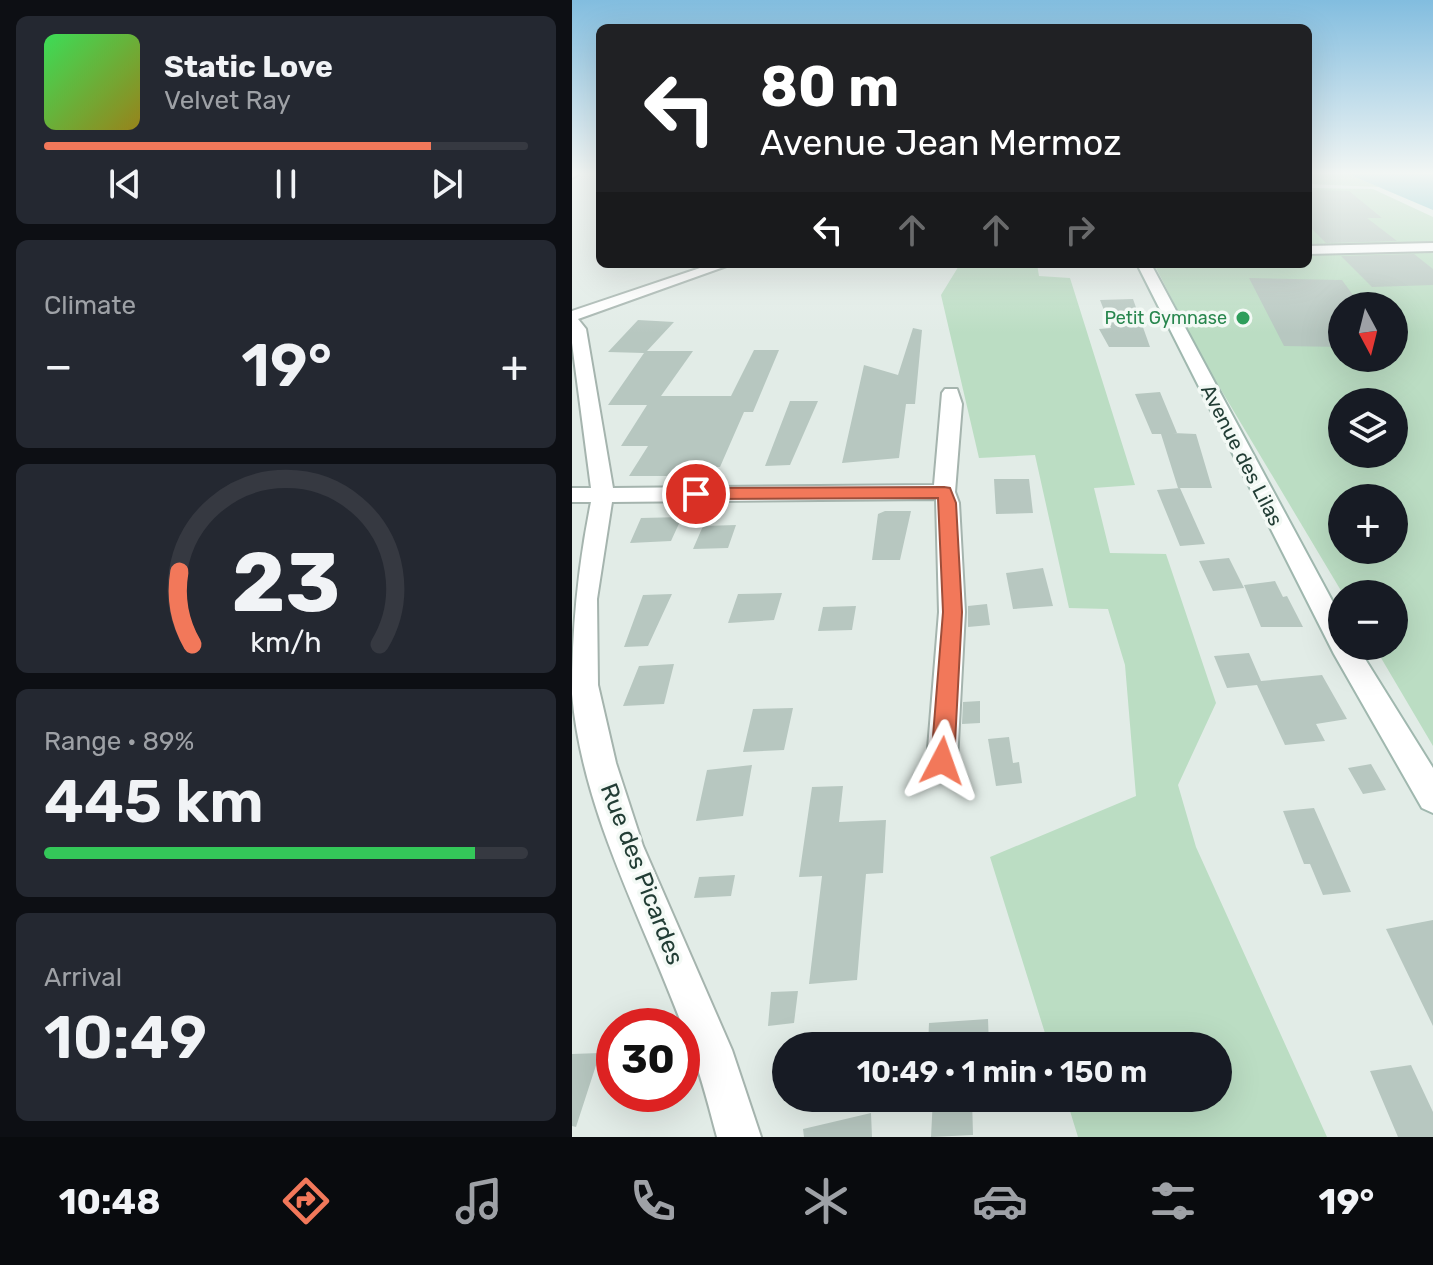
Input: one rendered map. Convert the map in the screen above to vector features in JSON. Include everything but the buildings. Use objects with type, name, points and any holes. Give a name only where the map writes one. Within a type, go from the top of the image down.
[{"type":"street","points":[[1312,250],[1433,247]]},
{"type":"street","points":[[572,316],[713,268]]},
{"type":"street","name":"Avenue des Lilas","points":[[1146,268],[1328,616]]},
{"type":"street","name":"Rue des Picardes","points":[[572,322],[578,329],[588,495],[584,685],[601,763],[627,849],[712,1050],[739,1137]]},
{"type":"street","points":[[942,761],[952,612],[948,503],[944,492],[953,404],[951,393]]},
{"type":"street","points":[[588,495],[944,492]]},
{"type":"street","name":"Avenue des Lilas","points":[[1352,660],[1433,797]]},
{"type":"green space","points":[[1312,227],[1433,227],[1433,746],[1382,660],[1408,660],[1408,580],[1335,580],[1202,358],[1156,268],[1312,268]]},
{"type":"green space","points":[[958,268],[1038,268],[1039,276],[1070,278],[1135,485],[1094,488],[1110,553],[1166,554],[1216,703],[1178,785],[1196,847],[1327,1137],[1078,1137],[1070,1112],[1232,1112],[1232,1032],[1045,1032],[990,857],[1136,796],[1125,665],[1108,609],[1069,608],[1035,455],[979,458],[941,295]]},
{"type":"place","name":"Petit Gymnase","points":[[1243,318]]},
{"type":"route","points":[[696,494],[944,492],[948,503],[952,612],[942,761]]}]
